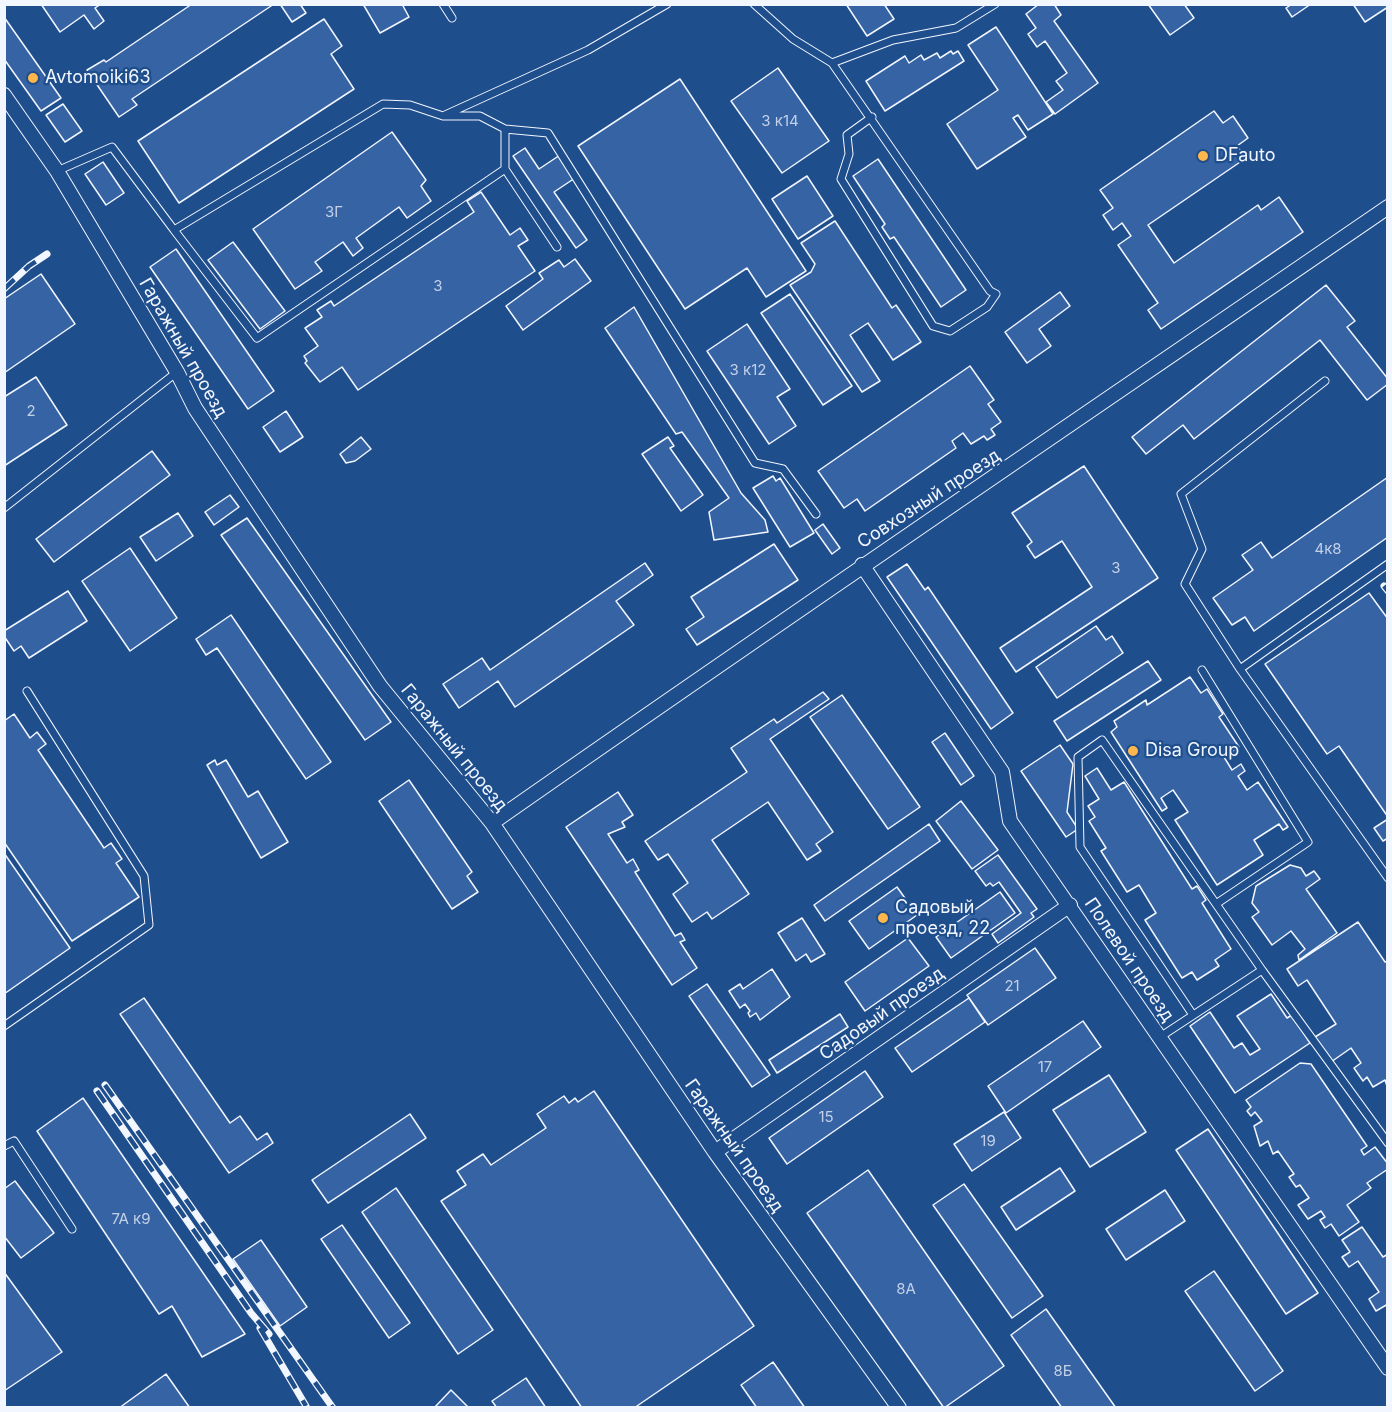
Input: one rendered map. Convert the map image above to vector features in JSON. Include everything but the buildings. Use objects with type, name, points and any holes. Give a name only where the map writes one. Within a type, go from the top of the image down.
[{"type":"street","name":"Гаражный проезд","points":[[4,95],[57,171],[177,372],[195,408],[380,686],[492,823],[715,1152],[899,1407]]},
{"type":"street","name":"Совхозный проезд","points":[[492,823],[862,565],[1010,467],[1388,207]]},
{"type":"street","name":"Полевой проезд","points":[[862,565],[1002,771],[1010,820],[1388,1368]]},
{"type":"street","name":"Садовый проезд","points":[[715,1152],[1070,905]]},
{"type":"lane","points":[[443,4],[452,18]]},
{"type":"lane","points":[[443,116],[588,51],[667,4]]},
{"type":"lane","points":[[754,4],[793,39],[832,63],[872,117],[990,291],[996,294],[987,307],[950,331],[933,326],[841,179],[849,154],[847,135],[872,117]]},
{"type":"lane","points":[[832,63],[892,40],[956,28],[995,4]]},
{"type":"lane","points":[[174,230],[383,104],[410,105],[443,116],[480,116],[505,129],[548,133],[755,463],[783,469],[816,514]]},
{"type":"lane","points":[[505,129],[505,169],[557,247]]},
{"type":"lane","points":[[57,171],[112,147],[257,338],[505,169]]},
{"type":"lane","points":[[4,507],[177,372]]},
{"type":"lane","points":[[1325,381],[1180,494],[1202,549],[1185,584],[1240,669],[1388,878]]},
{"type":"lane","points":[[1240,669],[1388,564]]},
{"type":"lane","points":[[1202,670],[1308,842],[1216,904]]},
{"type":"lane","points":[[4,1026],[148,925],[144,876],[27,691]]},
{"type":"lane","points":[[1193,1015],[1080,847],[1078,758],[1102,740],[1262,970],[1388,1143]]},
{"type":"lane","points":[[1160,1037],[1262,970]]},
{"type":"lane","points":[[4,1146],[14,1142],[72,1229]]},
{"type":"railway","points":[[4,289],[29,266],[47,254]]},
{"type":"railway","points":[[1384,586],[1388,591]]},
{"type":"railway","points":[[105,1085],[333,1408]]},
{"type":"railway","points":[[97,1091],[251,1313],[269,1334]]},
{"type":"railway","points":[[260,1328],[306,1406]]},
{"type":"place","name":"Avtomoiki63","points":[[33,78]]},
{"type":"place","name":"DFauto","points":[[1203,156]]},
{"type":"place","name":"Disa Group","points":[[1133,751]]},
{"type":"place","name":"Садовый проезд, 22","points":[[883,918]]}]
